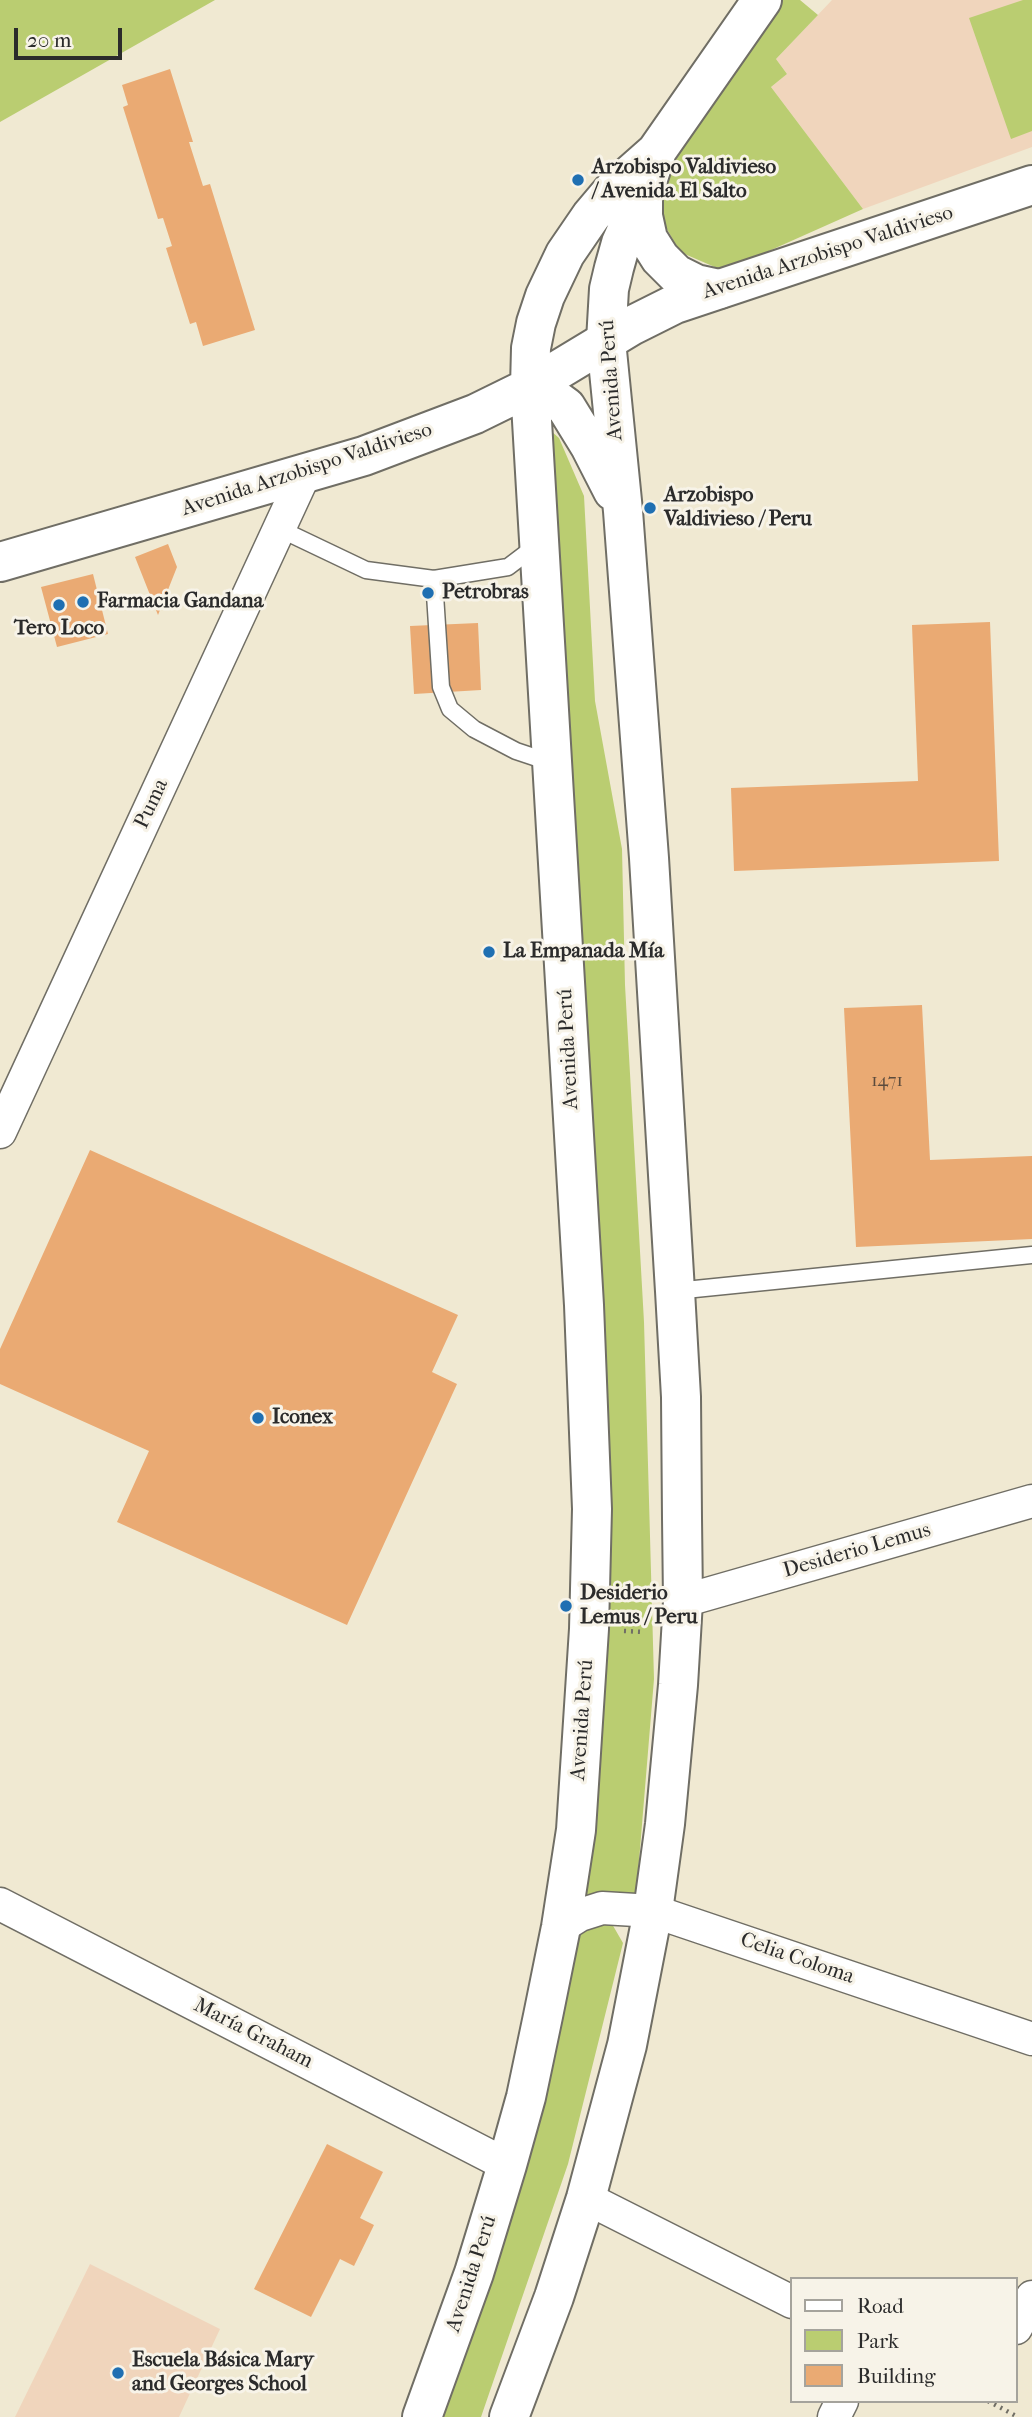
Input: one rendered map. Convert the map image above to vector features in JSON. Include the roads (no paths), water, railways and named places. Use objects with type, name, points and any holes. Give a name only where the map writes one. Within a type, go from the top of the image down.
[{"type":"main road","points":[[656,152],[762,0]]},
{"type":"main road","name":"Avenida Perú","points":[[509,2417],[554,2297],[586,2198],[627,2045],[653,1911],[665,1824],[682,1618],[681,1397],[675,1291],[649,858],[623,511],[606,341],[609,289],[614,268],[656,152]]},
{"type":"main road","name":"Avenida Perú","points":[[422,2417],[474,2273],[526,2097],[561,1927],[576,1830],[589,1629],[592,1509],[586,1369],[530,387],[531,348],[545,296],[565,254],[613,190],[656,152]]},
{"type":"main road","name":"Avenida Arzobispo Valdivieso","points":[[0,562],[304,475],[419,437],[530,387],[657,312],[1032,185]]},
{"type":"main road","points":[[643,194],[643,216],[648,239],[660,258],[676,274],[696,284],[719,289]]},
{"type":"main road","points":[[530,387],[558,401],[575,420],[623,511]]},
{"type":"street","name":"Puma","points":[[0,1132],[304,475]]},
{"type":"street","name":"Desiderio Lemus","points":[[682,1618],[1032,1501]]},
{"type":"street","name":"María Graham","points":[[0,1904],[507,2165]]},
{"type":"street","name":"Celia Coloma","points":[[561,1927],[580,1915],[602,1908],[653,1911],[1032,2039]]},
{"type":"street","points":[[586,2198],[790,2301]]},
{"type":"street","points":[[1018,2324],[1032,2297]]},
{"type":"lane","points":[[279,529],[366,570],[434,579],[508,567],[539,543]]},
{"type":"lane","points":[[434,579],[441,687],[450,709],[474,729],[516,751],[552,763]]},
{"type":"lane","points":[[675,1291],[1032,1255]]},
{"type":"place","name":"Arzobispo Valdivieso / Avenida El Salto","points":[[578,180]]},
{"type":"place","name":"Arzobispo Valdivieso / Peru","points":[[650,508]]},
{"type":"place","name":"Petrobras","points":[[428,593]]},
{"type":"place","name":"Farmacia Gandana","points":[[83,602]]},
{"type":"place","name":"Tero Loco","points":[[59,605]]},
{"type":"place","name":"La Empanada Mía","points":[[489,952]]},
{"type":"place","name":"Iconex","points":[[258,1418]]},
{"type":"place","name":"Desiderio Lemus / Peru","points":[[566,1606]]},
{"type":"place","name":"Escuela Básica Mary and Georges School","points":[[118,2373]]}]
